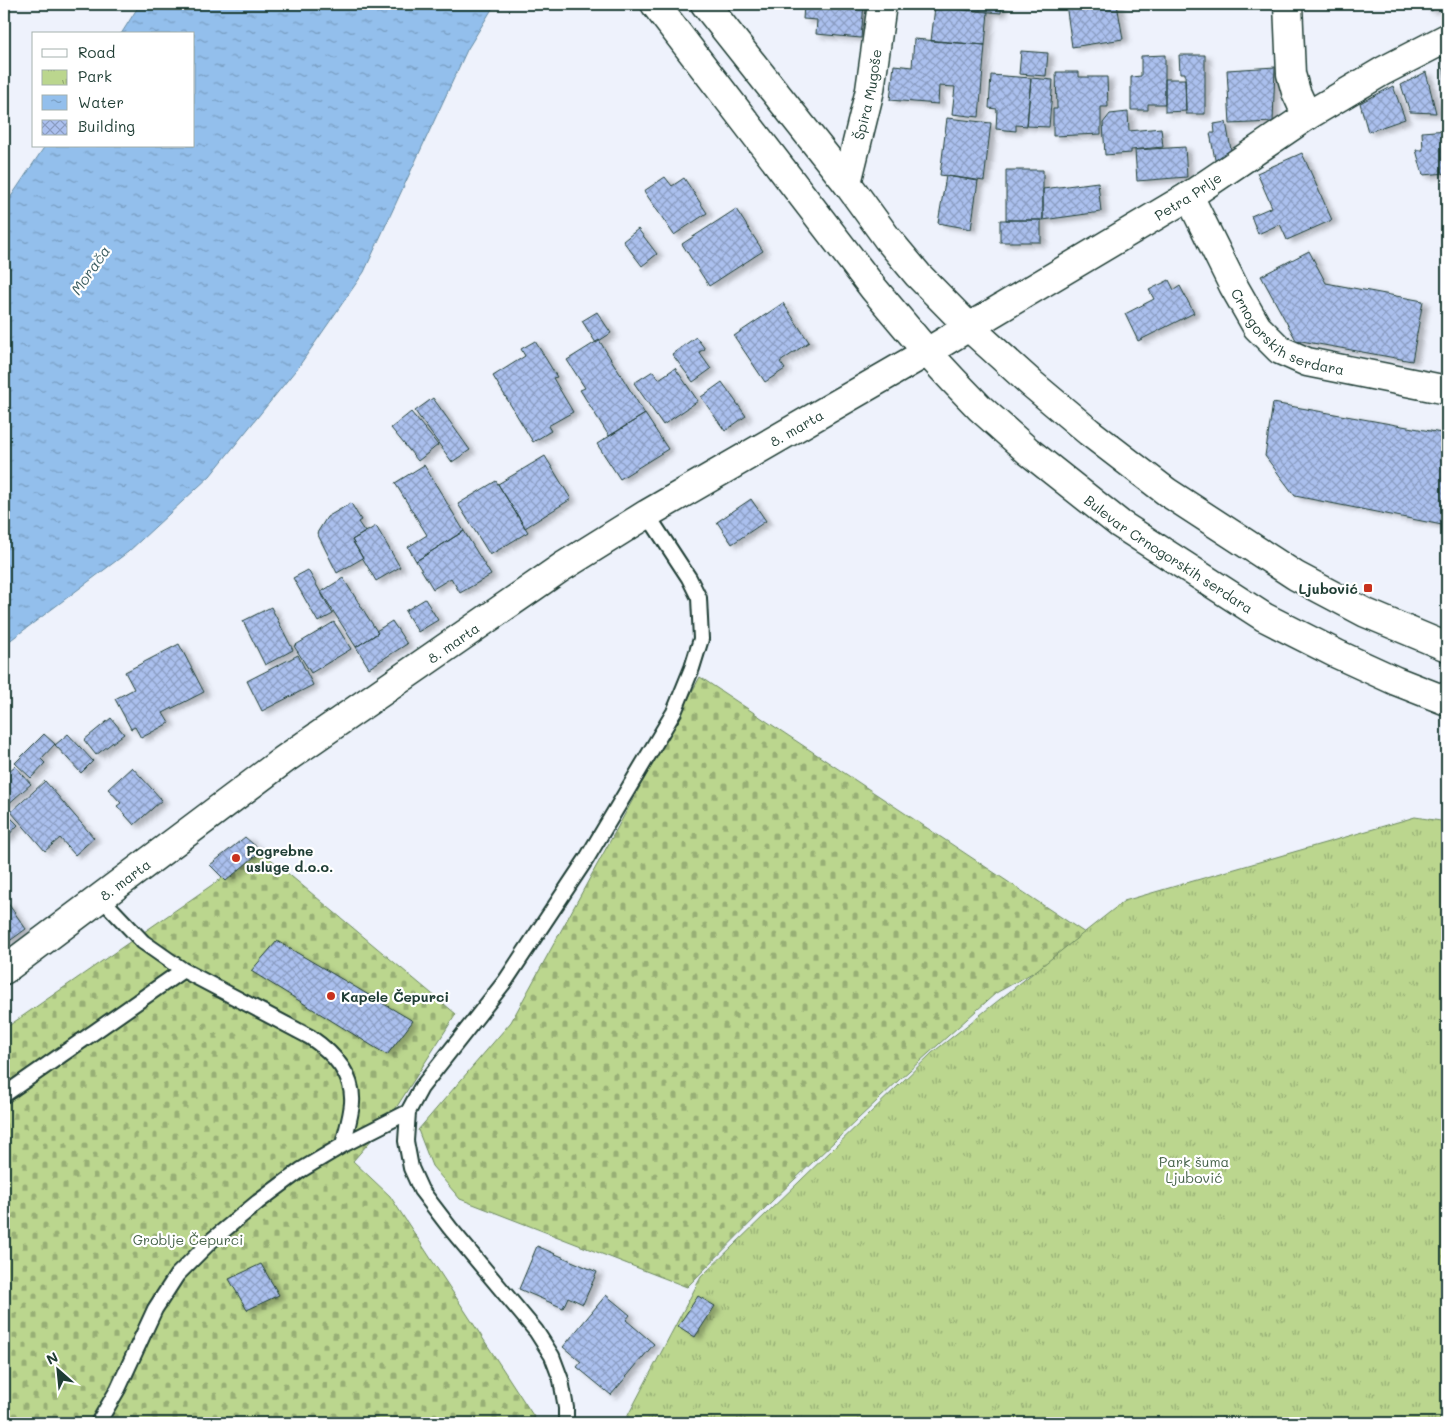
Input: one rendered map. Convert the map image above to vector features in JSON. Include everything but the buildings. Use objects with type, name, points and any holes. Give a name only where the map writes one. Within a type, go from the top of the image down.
[{"type":"street","name":"Bulevar Crnogorskih serdara","points":[[655,4],[851,260],[927,352],[980,408],[1028,451],[1120,524],[1264,617],[1337,654],[1447,701]]},
{"type":"street","points":[[705,4],[847,183],[887,238],[918,274],[969,327],[1022,375],[1089,432],[1167,492],[1296,576],[1366,613],[1447,647]]},
{"type":"street","name":"Špira Mugoše","points":[[847,183],[870,90],[882,4]]},
{"type":"street","points":[[1288,4],[1291,74],[1296,92],[1308,116]]},
{"type":"street","name":"Petra Prlje","points":[[927,352],[1190,196],[1308,116],[1383,71],[1447,38]]},
{"type":"street","name":"Crnogorskih serdara","points":[[1190,196],[1233,284],[1257,327],[1280,350],[1307,362],[1447,390]]},
{"type":"street","name":"8. marta","points":[[4,970],[285,760],[562,567],[647,514],[927,352]]},
{"type":"lane","points":[[566,1423],[566,1408],[561,1380],[552,1356],[536,1331],[450,1228],[421,1190],[411,1168],[406,1141],[408,1112],[421,1088],[506,980],[587,858],[674,712],[692,668],[701,639],[699,598],[689,578],[647,514]]},
{"type":"lane","points":[[101,898],[143,942],[183,970],[310,1037],[328,1049],[344,1069],[350,1087],[352,1102],[343,1145]]},
{"type":"lane","points":[[4,1095],[183,970]]},
{"type":"lane","points":[[98,1423],[118,1389],[155,1309],[177,1275],[212,1240],[258,1202],[302,1170],[343,1145],[408,1112]]},
{"type":"green space","points":[[700,677],[1094,939],[996,993],[900,1079],[773,1200],[687,1287],[460,1199],[432,1166],[418,1130],[511,1022]]},
{"type":"green space","name":"Park šuma Ljubović","points":[[1415,817],[1447,822],[1447,1423],[624,1423],[701,1277],[932,1053],[1124,901]]},
{"type":"green space","name":"Groblje Čepurci","points":[[261,851],[456,1014],[387,1122],[353,1161],[390,1196],[538,1423],[4,1423],[4,1029]]},
{"type":"water","name":"Morača","points":[[140,4],[495,4],[467,50],[364,272],[299,366],[210,476],[128,552],[4,645],[4,207],[44,148],[195,148],[195,32],[122,32]]},
{"type":"place","name":"Ljubović","points":[[1368,588]]},
{"type":"place","name":"Pogrebne usluge d.o.o.","points":[[236,858]]},
{"type":"place","name":"Kapele Čepurci","points":[[331,996]]}]
